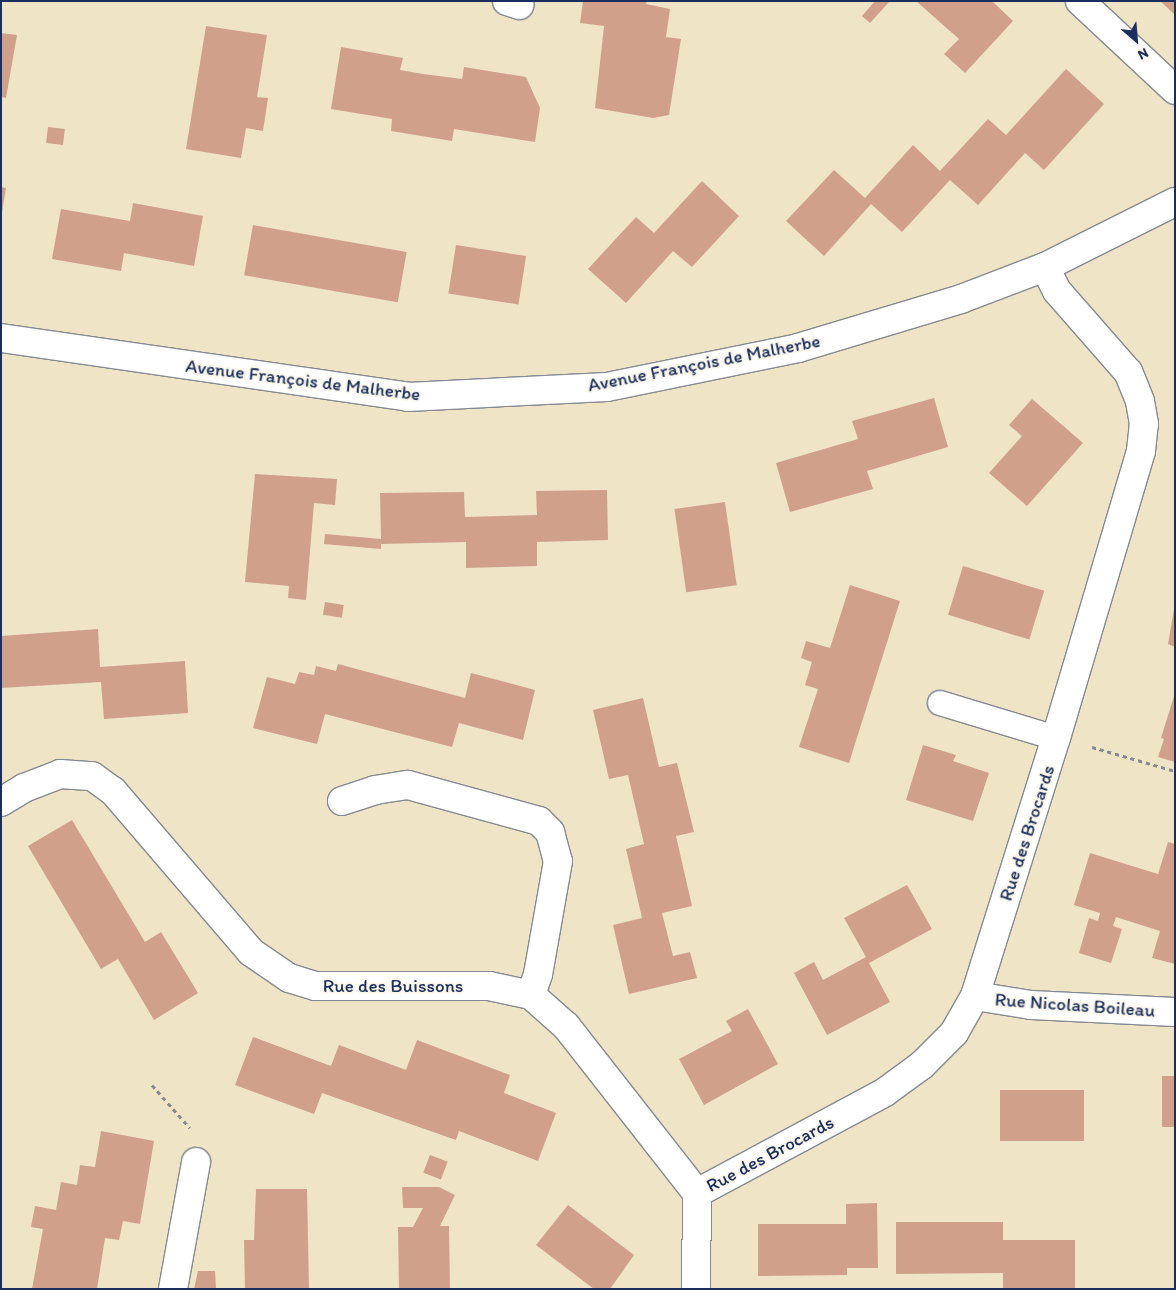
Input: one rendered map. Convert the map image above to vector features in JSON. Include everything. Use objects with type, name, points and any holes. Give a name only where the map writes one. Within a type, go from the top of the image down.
[{"type":"street","points":[[1080,1],[1175,90]]},
{"type":"street","name":"Avenue François de Malherbe","points":[[1,338],[408,397],[607,387],[798,348],[961,299],[1046,267],[1175,202]]},
{"type":"street","name":"Rue des Brocards","points":[[696,1289],[697,1193],[885,1092],[922,1065],[954,1033],[975,996],[1056,738],[1141,451],[1144,424],[1140,401],[1128,372],[1057,291],[1046,267]]},
{"type":"street","name":"Rue des Buissons","points":[[1,802],[24,788],[60,774],[92,776],[113,791],[251,952],[289,978],[314,986],[489,986],[531,995],[566,1026],[697,1193]]},
{"type":"street","points":[[342,801],[375,790],[408,784],[539,821],[550,832],[558,861],[538,974],[531,995]]},
{"type":"street","name":"Rue Nicolas Boileau","points":[[975,996],[1031,1005],[1175,1012]]},
{"type":"street","points":[[173,1289],[196,1162]]},
{"type":"lane","points":[[940,703],[1056,738]]},
{"type":"path","points":[[1056,738],[1175,772]]},
{"type":"path","points":[[152,1085],[182,1115],[194,1133],[196,1162]]},
{"type":"building","points":[[583,1],[647,1],[646,4],[670,9],[666,37],[681,39],[669,115],[653,118],[595,108],[604,26],[580,23]]},
{"type":"building","points":[[875,1],[890,1],[870,23],[862,16]]},
{"type":"building","points":[[916,1],[992,1],[1013,21],[965,73],[944,54],[959,39]]},
{"type":"building","points":[[1160,1],[1175,1],[1175,15]]},
{"type":"building","points":[[206,26],[267,35],[257,97],[268,98],[263,131],[246,128],[241,158],[186,149]]},
{"type":"building","points":[[1,33],[17,35],[6,98],[1,97]]},
{"type":"building","points":[[341,47],[403,58],[400,70],[423,74],[462,79],[464,67],[526,77],[540,108],[535,142],[454,129],[452,141],[391,131],[392,119],[331,109]]},
{"type":"building","points":[[1066,69],[1104,104],[1044,170],[1025,153],[978,205],[950,180],[902,232],[871,204],[824,256],[786,221],[834,170],[865,198],[913,145],[940,171],[988,119],[1006,135]]},
{"type":"building","points":[[48,127],[65,129],[63,145],[46,143]]},
{"type":"building","points":[[702,181],[739,216],[692,267],[673,251],[626,303],[588,269],[636,217],[654,233]]},
{"type":"building","points":[[1,187],[6,188],[2,212],[1,212]]},
{"type":"building","points":[[133,203],[203,216],[194,266],[124,253],[121,271],[52,259],[61,209],[130,221]]},
{"type":"building","points":[[253,225],[407,252],[398,302],[244,275]]},
{"type":"building","points":[[456,245],[526,256],[518,305],[448,293]]},
{"type":"building","points":[[934,398],[948,447],[867,471],[873,489],[790,512],[776,463],[858,439],[852,421]]},
{"type":"building","points":[[1032,399],[1083,443],[1027,506],[989,473],[1022,436],[1009,425]]},
{"type":"building","points":[[255,474],[337,479],[335,505],[314,503],[306,600],[288,598],[289,586],[245,582]]},
{"type":"building","points":[[607,490],[608,540],[537,542],[537,566],[466,568],[466,542],[381,544],[381,549],[324,544],[325,534],[381,539],[380,493],[464,492],[465,517],[537,515],[536,491]]},
{"type":"building","points":[[725,502],[737,585],[686,592],[674,509]]},
{"type":"building","points":[[963,566],[1044,591],[1029,640],[948,615]]},
{"type":"building","points":[[850,585],[900,601],[849,763],[799,747],[818,689],[805,685],[812,662],[801,658],[806,641],[830,648]]},
{"type":"building","points":[[325,602],[344,605],[342,618],[323,615]]},
{"type":"building","points":[[1175,609],[1175,647],[1168,644]]},
{"type":"building","points":[[98,629],[100,667],[185,661],[188,713],[104,719],[101,682],[1,688],[1,636]]},
{"type":"building","points":[[338,664],[465,698],[471,673],[535,690],[523,740],[459,723],[452,747],[325,714],[317,744],[253,728],[267,677],[295,684],[299,672],[314,675],[316,666],[336,671]]},
{"type":"building","points":[[1175,693],[1175,762],[1158,757],[1164,739],[1161,738]]},
{"type":"building","points":[[643,698],[659,767],[677,763],[694,832],[676,836],[692,906],[662,913],[673,956],[690,952],[697,978],[629,994],[613,925],[642,918],[626,849],[644,844],[628,775],[609,779],[593,710]]},
{"type":"building","points":[[923,745],[956,755],[953,761],[989,773],[973,821],[906,800]]},
{"type":"building","points":[[72,820],[145,942],[161,932],[198,993],[154,1020],[118,959],[101,969],[28,846]]},
{"type":"building","points":[[1168,842],[1175,844],[1175,964],[1152,958],[1160,931],[1116,917],[1113,926],[1122,929],[1111,963],[1079,953],[1089,918],[1098,921],[1100,913],[1074,905],[1090,853],[1158,874]]},
{"type":"building","points":[[907,885],[932,929],[869,963],[890,1002],[827,1035],[794,973],[814,962],[823,980],[866,957],[844,918]]},
{"type":"building","points":[[748,1009],[778,1064],[704,1105],[679,1059],[732,1031],[726,1021]]},
{"type":"building","points":[[253,1037],[331,1066],[339,1045],[406,1070],[417,1040],[510,1075],[504,1093],[556,1113],[538,1161],[459,1131],[456,1140],[322,1093],[314,1114],[235,1085]]},
{"type":"building","points":[[1162,1076],[1175,1076],[1175,1127],[1162,1127]]},
{"type":"building","points":[[1000,1090],[1084,1090],[1084,1141],[1000,1141]]},
{"type":"building","points":[[101,1131],[154,1141],[140,1224],[123,1221],[119,1240],[105,1238],[97,1289],[32,1289],[43,1229],[31,1227],[35,1206],[56,1210],[61,1182],[77,1185],[80,1165],[95,1167]]},
{"type":"building","points":[[430,1155],[448,1162],[441,1180],[423,1173]]},
{"type":"building","points":[[402,1187],[439,1187],[455,1195],[440,1226],[449,1226],[450,1289],[399,1289],[398,1227],[413,1227],[423,1208],[403,1208]]},
{"type":"building","points":[[256,1189],[307,1189],[309,1289],[245,1289],[244,1240],[254,1240]]},
{"type":"building","points":[[877,1203],[878,1268],[847,1268],[847,1275],[758,1276],[758,1224],[846,1224],[846,1204]]},
{"type":"building","points":[[568,1205],[634,1255],[610,1289],[594,1289],[536,1245]]},
{"type":"building","points":[[896,1222],[1003,1222],[1003,1240],[1075,1240],[1075,1289],[1003,1289],[1003,1273],[896,1274]]},
{"type":"building","points":[[198,1271],[215,1271],[216,1289],[194,1289]]}]
